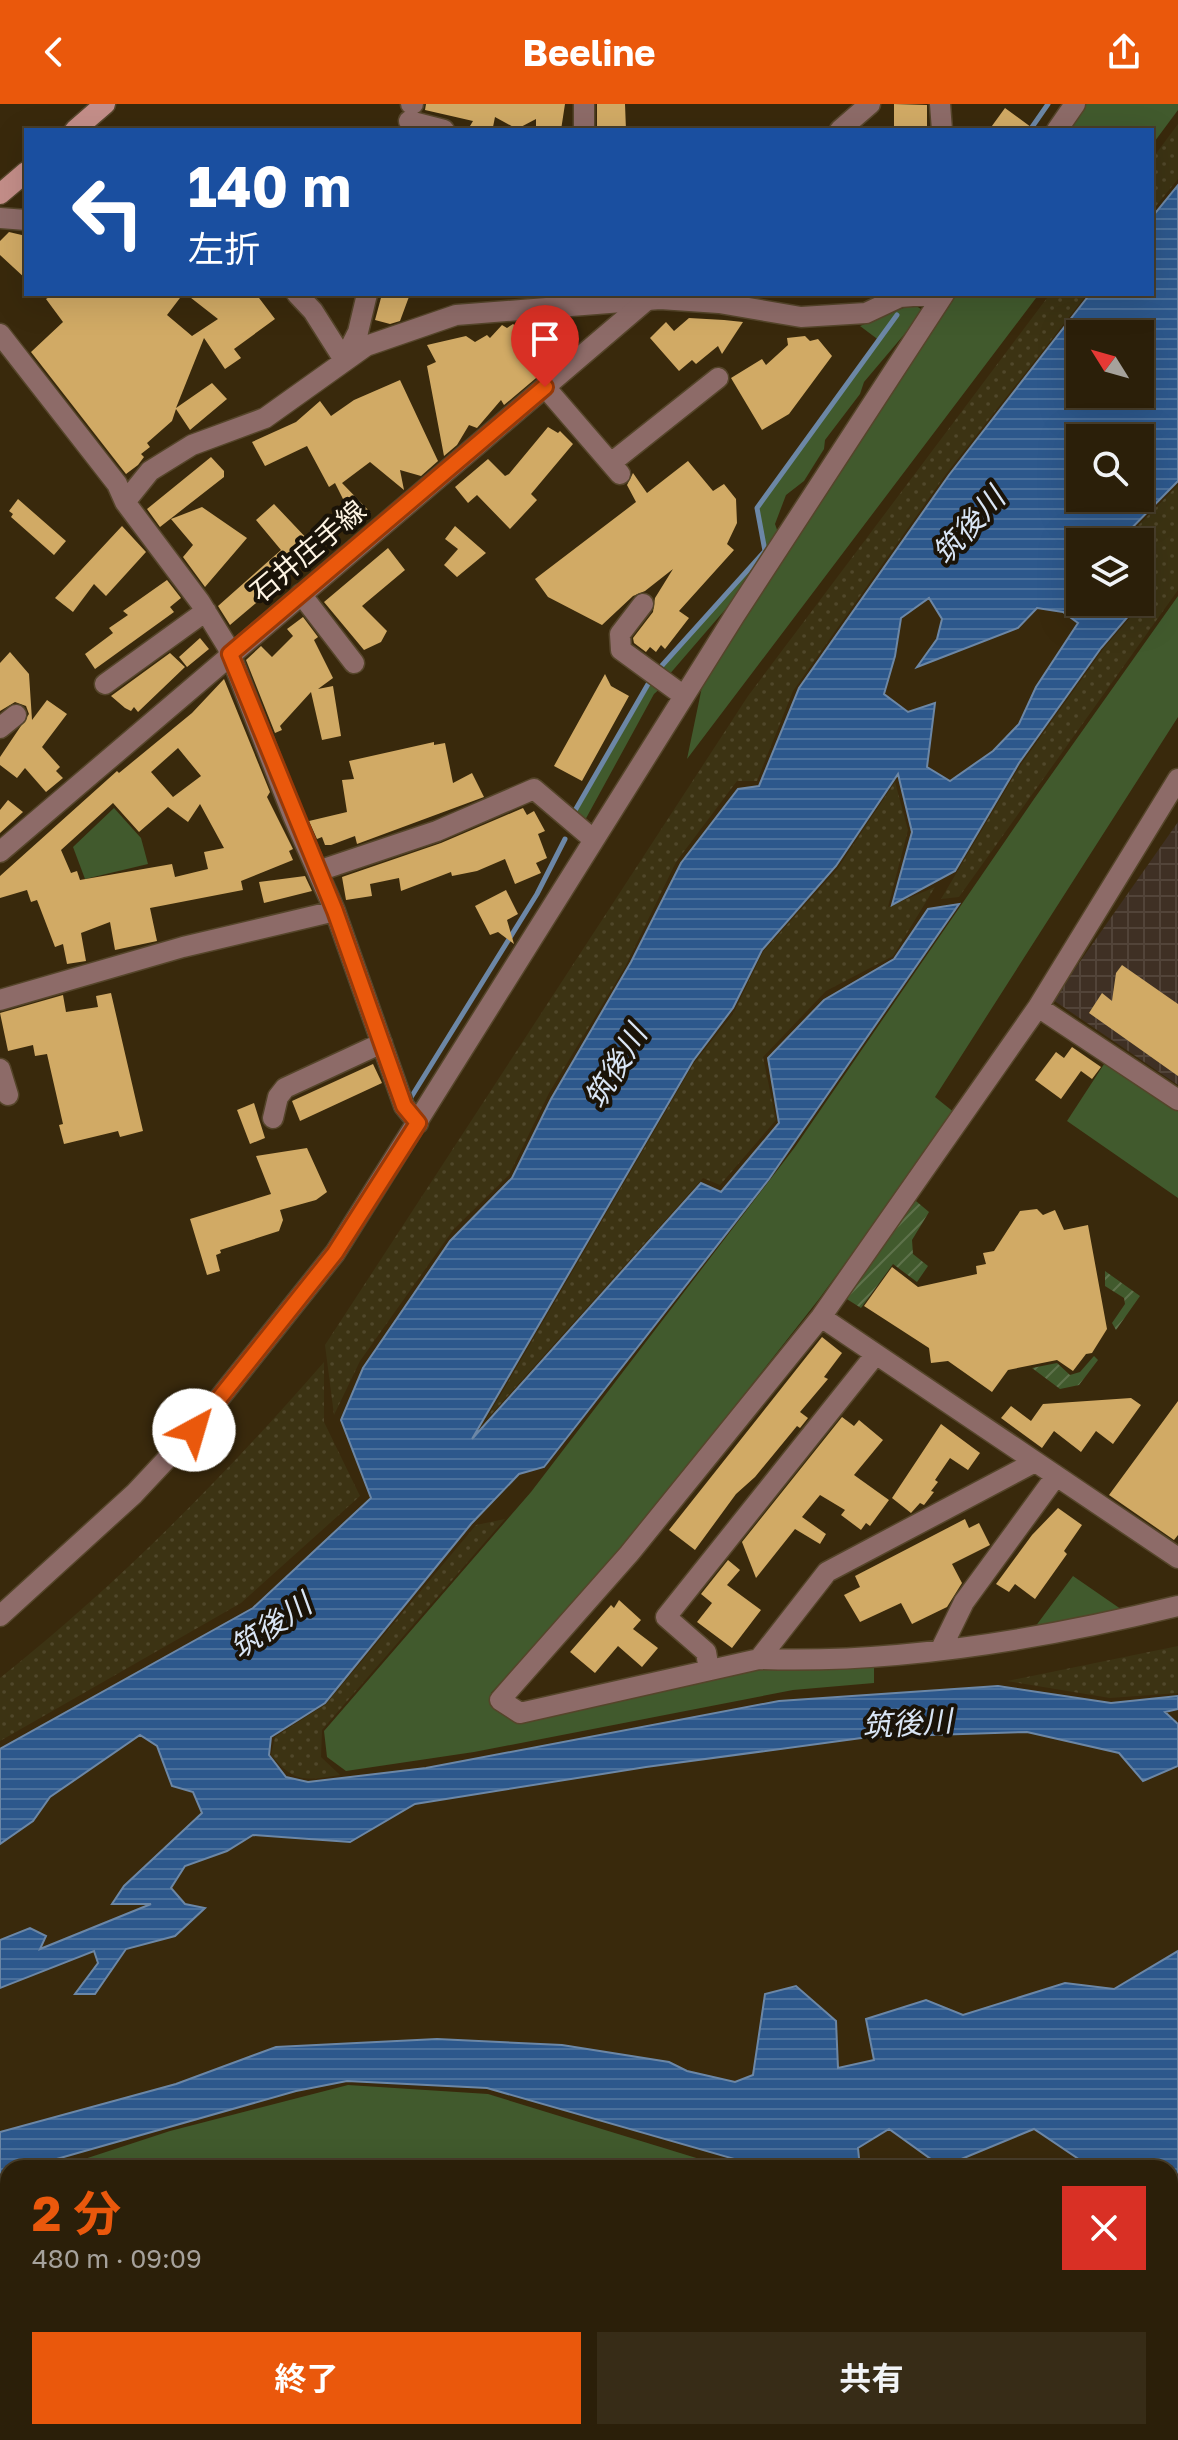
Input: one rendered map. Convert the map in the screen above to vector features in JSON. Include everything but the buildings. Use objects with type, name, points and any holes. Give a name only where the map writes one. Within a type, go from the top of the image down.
[{"type":"main road","points":[[77,128],[105,104]]},
{"type":"main road","points":[[2,187],[24,173]]},
{"type":"street","points":[[584,104],[584,128]]},
{"type":"street","points":[[842,128],[870,104]]},
{"type":"street","points":[[940,104],[942,128]]},
{"type":"street","points":[[1058,128],[1075,104]]},
{"type":"street","points":[[411,113],[440,128]]},
{"type":"street","points":[[0,218],[24,220]]},
{"type":"street","points":[[299,296],[313,311],[344,360]]},
{"type":"street","points":[[344,360],[358,332],[367,296]]},
{"type":"street","points":[[125,502],[150,471],[192,445],[265,418],[366,346],[456,315],[651,297],[719,303],[801,317],[866,313],[900,297],[914,296]]},
{"type":"street","points":[[0,1616],[134,1494],[194,1430],[335,1253],[684,696],[940,296]]},
{"type":"street","name":"石井庄手線","points":[[0,852],[651,297]]},
{"type":"street","points":[[0,334],[117,484],[125,502],[206,611],[230,654],[335,911],[404,1106],[418,1123]]},
{"type":"street","points":[[545,387],[615,468],[718,378]]},
{"type":"street","points":[[301,594],[354,663]]},
{"type":"street","points":[[643,604],[620,634],[621,650],[684,696]]},
{"type":"street","points":[[105,684],[206,611]]},
{"type":"street","points":[[0,728],[16,715]]},
{"type":"street","points":[[1178,779],[1038,1007],[821,1317],[629,1554],[500,1700],[520,1713],[759,1659],[798,1661],[941,1649],[1119,1620],[1178,1606]]},
{"type":"street","points":[[318,871],[437,831],[534,789],[594,840]]},
{"type":"street","points":[[0,1000],[97,970],[335,911]]},
{"type":"street","points":[[1038,1007],[1178,1100]]},
{"type":"street","points":[[273,1118],[278,1097],[285,1088],[382,1043]]},
{"type":"street","points":[[0,1069],[8,1095]]},
{"type":"street","points":[[821,1317],[1178,1558]]},
{"type":"street","points":[[709,1670],[706,1652],[666,1617],[876,1354]]},
{"type":"street","points":[[759,1659],[827,1572],[1035,1462]]},
{"type":"street","points":[[941,1649],[964,1602],[1056,1476]]},
{"type":"shaded area","points":[[1178,822],[1178,1085],[1053,1000]]},
{"type":"green space","points":[[1086,104],[1178,104],[1178,110],[1154,142],[1154,128],[1069,128]]},
{"type":"green space","points":[[956,296],[1037,296],[687,759],[703,682]]},
{"type":"green space","points":[[913,304],[924,311],[864,382],[860,394],[825,440],[824,449],[804,481],[786,495],[775,524],[780,538],[766,550],[759,508],[880,341],[860,326]]},
{"type":"green space","points":[[749,571],[755,575],[668,676],[660,670]]},
{"type":"green space","points":[[1178,596],[1178,717],[935,1097],[955,1113],[819,1299],[624,1547],[491,1693],[515,1720],[765,1666],[874,1661],[874,1683],[793,1690],[474,1752],[346,1771],[327,1757],[324,1731],[531,1492],[795,1147]]},
{"type":"green space","points":[[653,680],[663,686],[654,694],[584,822],[574,816]]},
{"type":"green space","points":[[114,808],[141,838],[148,864],[85,879],[73,847]]},
{"type":"green space","points":[[1108,1058],[1178,1104],[1178,1198],[1067,1121]]},
{"type":"green space","points":[[910,1196],[929,1212],[912,1240],[913,1254],[928,1266],[917,1282],[893,1264],[861,1308],[842,1296]]},
{"type":"green space","points":[[1105,1271],[1140,1296],[1116,1330],[1112,1323],[1125,1304],[1124,1298],[1105,1286]]},
{"type":"green space","points":[[1094,1356],[1098,1360],[1079,1385],[1060,1389],[1032,1368],[1057,1363],[1070,1375],[1080,1372]]},
{"type":"green space","points":[[1073,1576],[1128,1614],[1035,1627]]},
{"type":"green space","points":[[348,2085],[488,2094],[703,2160],[81,2160],[170,2131]]},
{"type":"sand","points":[[1178,124],[1178,179],[1154,209],[1154,156]]},
{"type":"sand","points":[[1048,296],[1085,296],[946,474],[793,691],[757,781],[737,781],[676,862],[625,967],[549,1093],[509,1175],[453,1230],[360,1361],[334,1415],[325,1345],[748,696]]},
{"type":"sand","points":[[1178,485],[1178,590],[959,897],[941,899],[1020,766],[1104,648],[1132,616],[1154,616],[1154,528],[1136,528]]},
{"type":"sand","points":[[895,782],[908,830],[888,907],[935,887],[893,956],[826,991],[763,1057],[776,1120],[720,1185],[703,1178],[486,1420],[694,1063],[733,1014],[763,952],[838,868]]},
{"type":"sand","points":[[324,1362],[324,1422],[360,1496],[241,1603],[0,1741],[0,1678],[86,1605],[169,1528]]},
{"type":"sand","points":[[505,1519],[322,1730],[321,1757],[340,1775],[302,1778],[279,1764],[271,1755],[275,1737],[326,1704],[476,1525]]},
{"type":"sand","points":[[1178,1646],[1178,1693],[1110,1698],[1007,1681]]},
{"type":"water","name":"筑後川","points":[[1178,185],[1178,481],[1154,505],[1154,424],[1066,424],[1066,512],[1148,512],[1132,528],[1066,528],[1066,614],[1037,608],[1018,628],[917,667],[937,639],[942,619],[929,598],[901,618],[895,656],[884,694],[908,712],[935,703],[927,767],[950,781],[993,751],[1019,724],[1036,687],[1078,623],[1068,616],[1128,616],[1101,648],[1019,763],[955,871],[892,905],[912,832],[898,774],[836,866],[762,950],[733,1008],[693,1061],[472,1439],[701,1183],[721,1192],[779,1123],[768,1058],[824,1000],[894,959],[928,909],[959,904],[769,1179],[544,1467],[519,1474],[471,1524],[325,1703],[271,1737],[269,1755],[286,1777],[308,1782],[426,1768],[779,1701],[998,1686],[1111,1703],[1178,1696],[1178,1709],[1165,1712],[1178,1724],[1178,1766],[1143,1781],[1119,1753],[1027,1732],[869,1737],[646,1767],[415,1804],[350,1842],[253,1835],[227,1851],[185,1866],[171,1888],[185,1904],[205,1908],[175,1936],[126,1949],[95,1994],[75,1994],[98,1963],[94,1951],[0,1988],[0,1940],[30,1928],[46,1936],[40,1949],[151,1904],[112,1904],[124,1886],[202,1813],[193,1792],[172,1786],[157,1746],[140,1735],[50,1797],[33,1821],[0,1844],[0,1749],[253,1608],[371,1498],[341,1420],[363,1368],[450,1241],[512,1178],[551,1099],[631,962],[681,863],[738,789],[759,786],[799,688],[949,475],[1066,325],[1066,408],[1154,408],[1154,320],[1070,320],[1088,296],[1154,296],[1154,215]]},
{"type":"water","points":[[1178,1951],[1178,2160],[1080,2160],[1034,2129],[959,2160],[932,2160],[889,2129],[858,2148],[859,2160],[738,2160],[487,2088],[347,2081],[296,2091],[53,2160],[0,2160],[0,2132],[176,2084],[276,2047],[437,2039],[562,2045],[669,2062],[687,2071],[735,2082],[753,2075],[765,1994],[796,1986],[836,2021],[838,2068],[874,2060],[866,2019],[926,2000],[963,2015],[1065,1983],[1114,1989]]},
{"type":"waterway","points":[[1031,128],[1048,104]]},
{"type":"waterway","points":[[657,671],[765,551],[757,508],[897,315]]},
{"type":"waterway","points":[[573,814],[651,679]]},
{"type":"waterway","points":[[410,1099],[537,894],[565,839]]},
{"type":"route","points":[[194,1430],[335,1253],[418,1123],[404,1106],[335,911],[293,816],[230,654],[545,387]]}]
